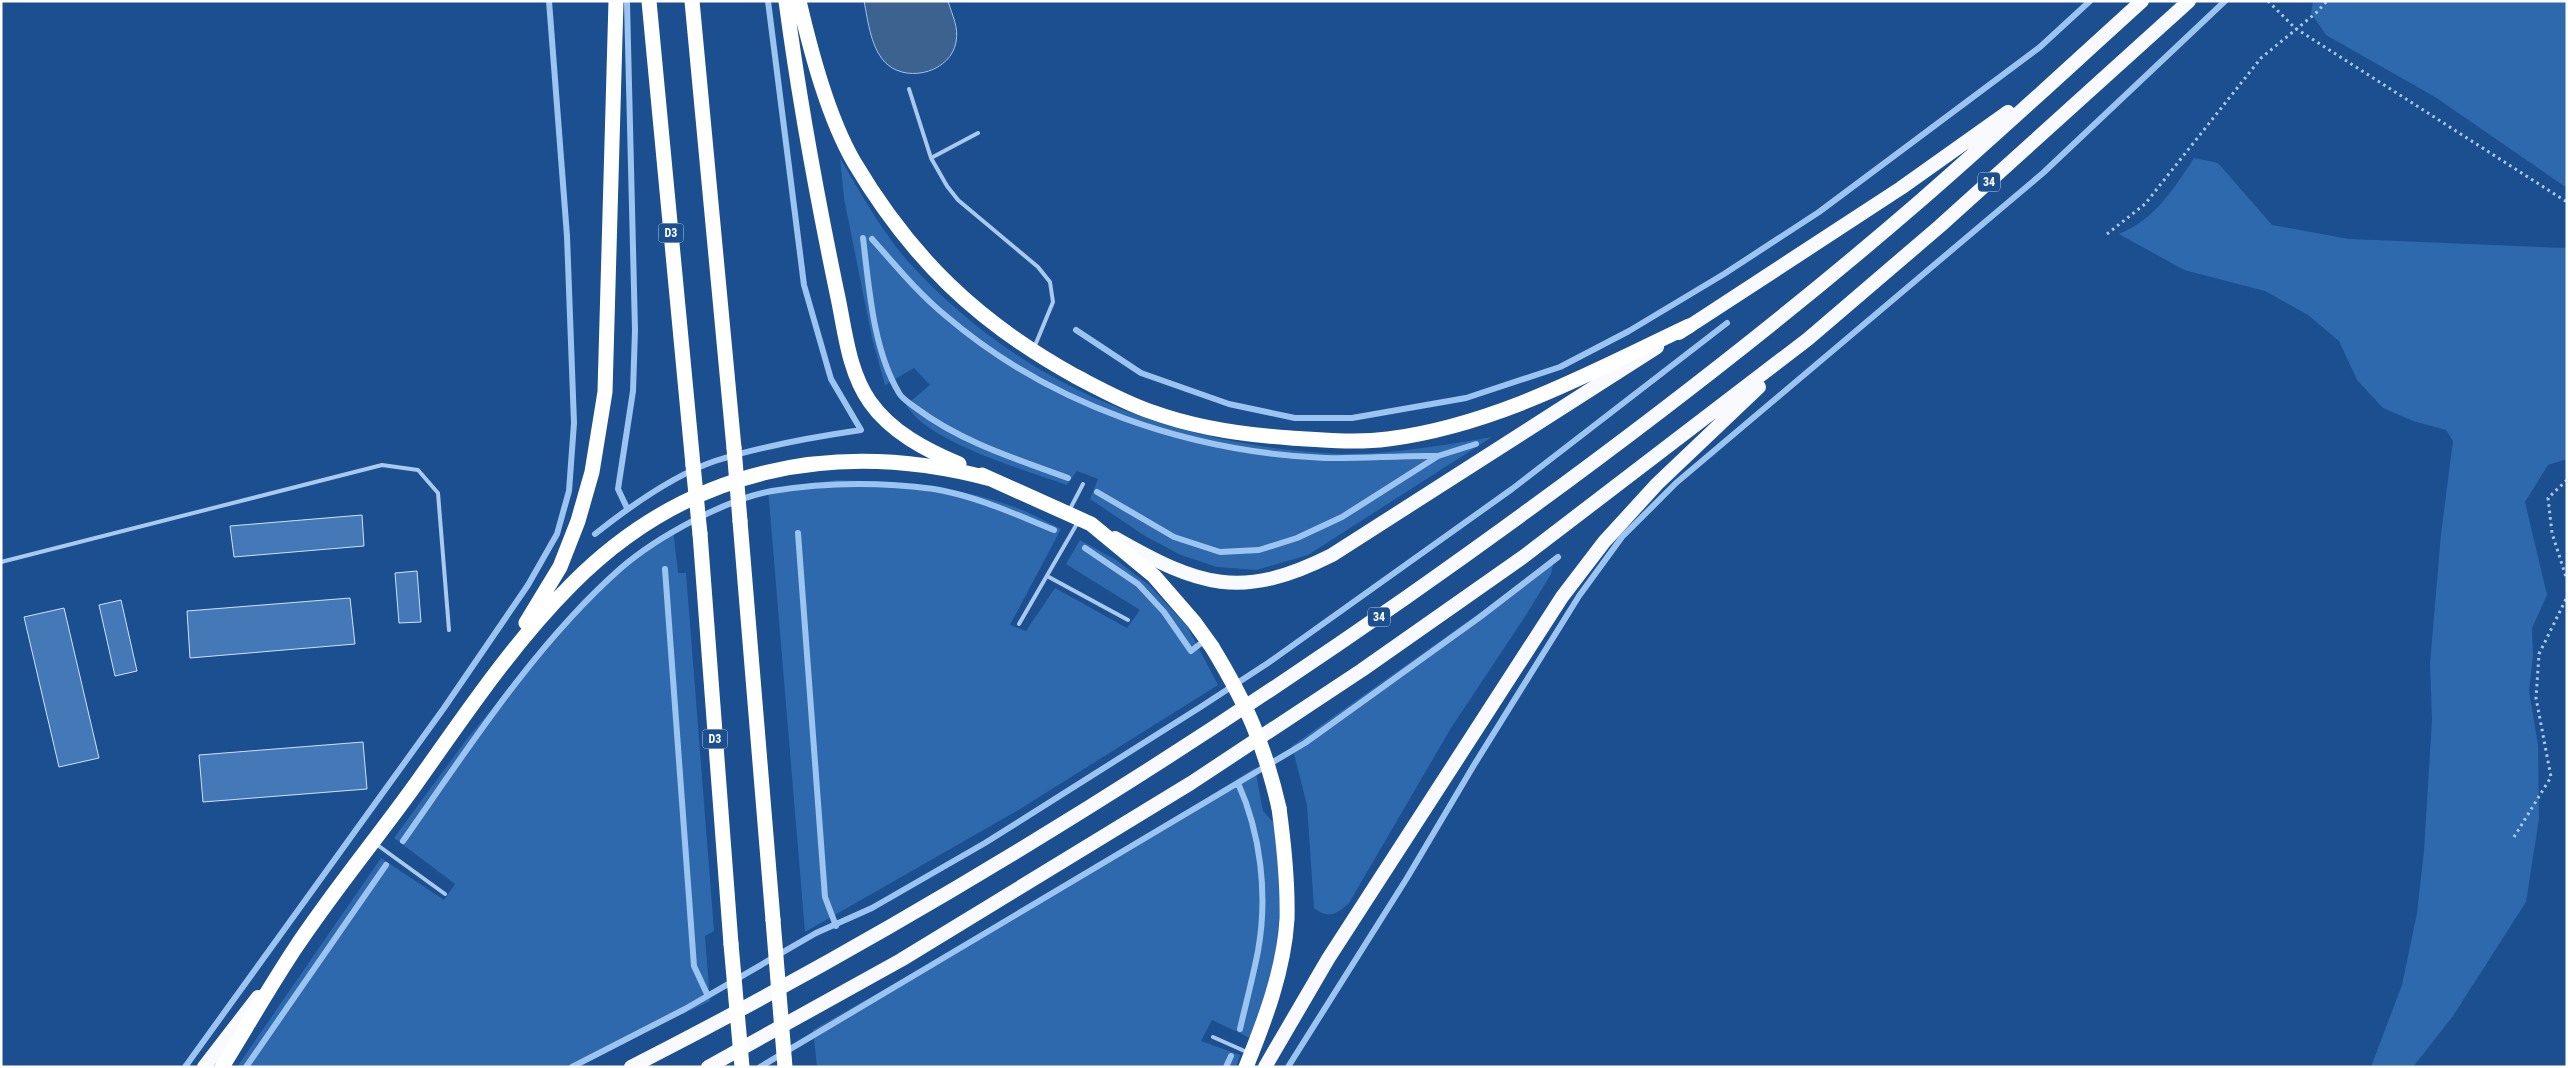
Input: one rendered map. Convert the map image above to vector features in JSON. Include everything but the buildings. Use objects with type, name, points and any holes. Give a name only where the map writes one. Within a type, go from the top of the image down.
[{"type":"highway","points":[[486,686],[560,567],[578,521],[592,472],[605,392],[616,1]]},
{"type":"highway","name":"D3","points":[[648,1],[700,534],[742,1067]]},
{"type":"highway","points":[[692,1],[734,448],[785,1067]]},
{"type":"highway","points":[[786,1],[822,223],[856,375],[869,401],[889,423],[935,454],[1080,519],[1155,560],[1193,576],[1228,583],[1270,580],[1290,575],[1332,555],[1690,326],[1901,188],[2062,74]]},
{"type":"highway","points":[[799,1],[826,98],[852,160],[918,254],[950,287],[991,323],[1032,352],[1101,390],[1152,412],[1206,426],[1274,436],[1326,440],[1386,439],[1456,426],[1529,401],[1690,326]]},
{"type":"highway","name":"34","points":[[631,1067],[690,1037],[884,930],[1035,842],[1179,751],[1345,640],[1505,528],[1620,443],[1918,202],[2142,1]]},
{"type":"highway","name":"34","points":[[708,1067],[901,960],[1050,871],[1215,767],[1362,670],[1523,557],[1808,339],[1940,226],[2188,1]]},
{"type":"highway","points":[[1265,1067],[1328,959],[1562,597],[1604,542],[1657,484],[1808,339]]},
{"type":"highway","points":[[204,1067],[374,843],[486,686],[539,619],[605,554],[661,515],[722,486],[788,468],[856,460],[924,464],[991,479]]},
{"type":"highway","points":[[1080,519],[1154,576],[1194,622],[1212,647],[1255,724],[1270,765],[1279,808],[1286,862],[1287,920],[1282,955],[1272,999],[1248,1060]]},
{"type":"highway","points":[[222,1067],[295,949]]},
{"type":"lane","points":[[909,89],[931,158],[947,186],[958,200],[1038,266],[1050,282],[1053,292],[1051,312],[1032,352]]},
{"type":"lane","points":[[931,158],[978,133]]},
{"type":"lane","points":[[1,562],[382,465],[418,470],[438,493],[449,630]]},
{"type":"lane","points":[[1019,624],[1080,519],[1083,484]]},
{"type":"lane","points":[[1047,576],[1128,620]]},
{"type":"lane","points":[[374,843],[445,894]]},
{"type":"lane","points":[[1213,1037],[1248,1060]]},
{"type":"path","points":[[2268,1],[2295,28],[2567,202]]},
{"type":"path","points":[[2107,234],[2145,204],[2261,58],[2295,28],[2316,13],[2327,1]]},
{"type":"path","points":[[2567,480],[2548,498],[2552,533],[2567,580]]},
{"type":"path","points":[[2514,837],[2551,776],[2536,698],[2538,654],[2567,597]]},
{"type":"shaded area","points":[[864,1],[948,1],[957,31],[953,52],[938,67],[918,73],[907,73],[888,65],[882,59],[874,44]]},
{"type":"shaded area","points":[[2313,1],[2567,1],[2567,188],[2435,97],[2326,35],[2311,13]]},
{"type":"shaded area","points":[[840,158],[874,216],[904,257],[958,310],[1003,346],[1051,376],[1101,401],[1154,421],[1208,436],[1265,447],[1324,453],[1387,452],[1492,437],[1308,555],[1256,570],[1217,567],[1181,555],[1145,536],[1090,499],[1098,479],[1077,471],[1067,485],[979,454],[935,432],[918,419],[906,405],[930,385],[914,368],[885,385],[872,338],[844,198]]},
{"type":"shaded area","points":[[2194,158],[2218,163],[2272,225],[2349,239],[2567,248],[2567,459],[2548,465],[2525,502],[2547,595],[2532,628],[2533,656],[2529,691],[2538,745],[2539,819],[2526,902],[2453,1016],[2413,1067],[2371,1067],[2402,985],[2417,913],[2424,851],[2432,720],[2430,664],[2441,534],[2453,441],[2446,430],[2413,421],[2383,408],[2357,380],[2339,341],[2308,315],[2265,291],[2184,270],[2119,234],[2132,228],[2153,212],[2171,192]]},
{"type":"shaded area","points":[[837,480],[926,486],[969,494],[1018,508],[1061,529],[1010,625],[1026,631],[1055,588],[1127,628],[1140,610],[1066,564],[1080,540],[1116,560],[1149,585],[1187,626],[1218,685],[1020,809],[805,932],[768,489]]},
{"type":"shaded area","points":[[673,529],[678,573],[686,573],[714,931],[705,936],[710,1001],[570,1067],[237,1067],[381,858],[444,900],[455,884],[394,838],[466,740],[583,599],[625,561]]},
{"type":"shaded area","points":[[1554,560],[1551,574],[1451,728],[1349,903],[1332,914],[1324,914],[1314,908],[1307,805],[1292,746]]},
{"type":"shaded area","points":[[1255,768],[1263,811],[1273,822],[1279,845],[1281,901],[1275,957],[1263,1006],[1250,1038],[1212,1020],[1201,1041],[1240,1055],[1236,1067],[817,1067],[813,1030],[1040,901]]},
{"type":"waterway","points":[[185,1067],[444,708],[528,585],[557,534],[569,491],[574,423],[567,236],[549,1]]},
{"type":"waterway","points":[[595,534],[652,493],[699,467],[769,446],[861,430],[831,379],[804,285],[768,1]]},
{"type":"waterway","points":[[1076,330],[1141,373],[1229,404],[1295,418],[1352,418],[1466,398],[1560,367],[1629,331],[1724,274],[1819,212],[2040,47],[2090,1]]},
{"type":"waterway","points":[[1288,1067],[1407,878],[1474,765],[1579,596],[1622,537],[1676,483],[2043,173],[2225,1]]},
{"type":"waterway","points":[[627,3],[635,330],[633,391],[618,489],[627,508]]},
{"type":"waterway","points":[[863,238],[870,297],[878,338],[883,358],[900,395],[951,431],[989,449],[1068,478]]},
{"type":"waterway","points":[[872,239],[926,298],[946,316],[987,347],[1030,375],[1076,398],[1124,418],[1173,434],[1223,446],[1274,454],[1325,458],[1438,456]]},
{"type":"waterway","points":[[572,1067],[685,1009],[816,933],[872,908],[985,843],[1199,708],[1268,663],[1512,489],[1727,323]]},
{"type":"waterway","points":[[1097,492],[1174,537],[1220,552],[1259,550],[1297,538],[1342,517],[1438,456],[1476,444]]},
{"type":"waterway","points":[[403,841],[504,698],[560,630],[621,568],[653,544],[693,521],[734,502],[772,491],[853,484],[894,485],[934,489],[965,496],[1054,530]]},
{"type":"waterway","points":[[798,533],[825,897],[836,926]]},
{"type":"waterway","points":[[1085,548],[1138,584],[1164,612],[1191,651],[1200,644]]},
{"type":"waterway","points":[[760,1067],[1305,743],[1480,617],[1558,557]]},
{"type":"waterway","points":[[665,569],[694,966],[707,994]]},
{"type":"waterway","points":[[1238,783],[1246,803],[1257,844],[1262,887],[1261,930],[1258,951],[1240,1029]]},
{"type":"waterway","points":[[246,1067],[386,865]]},
{"type":"waterway","points":[[1226,1067],[1231,1056]]}]
